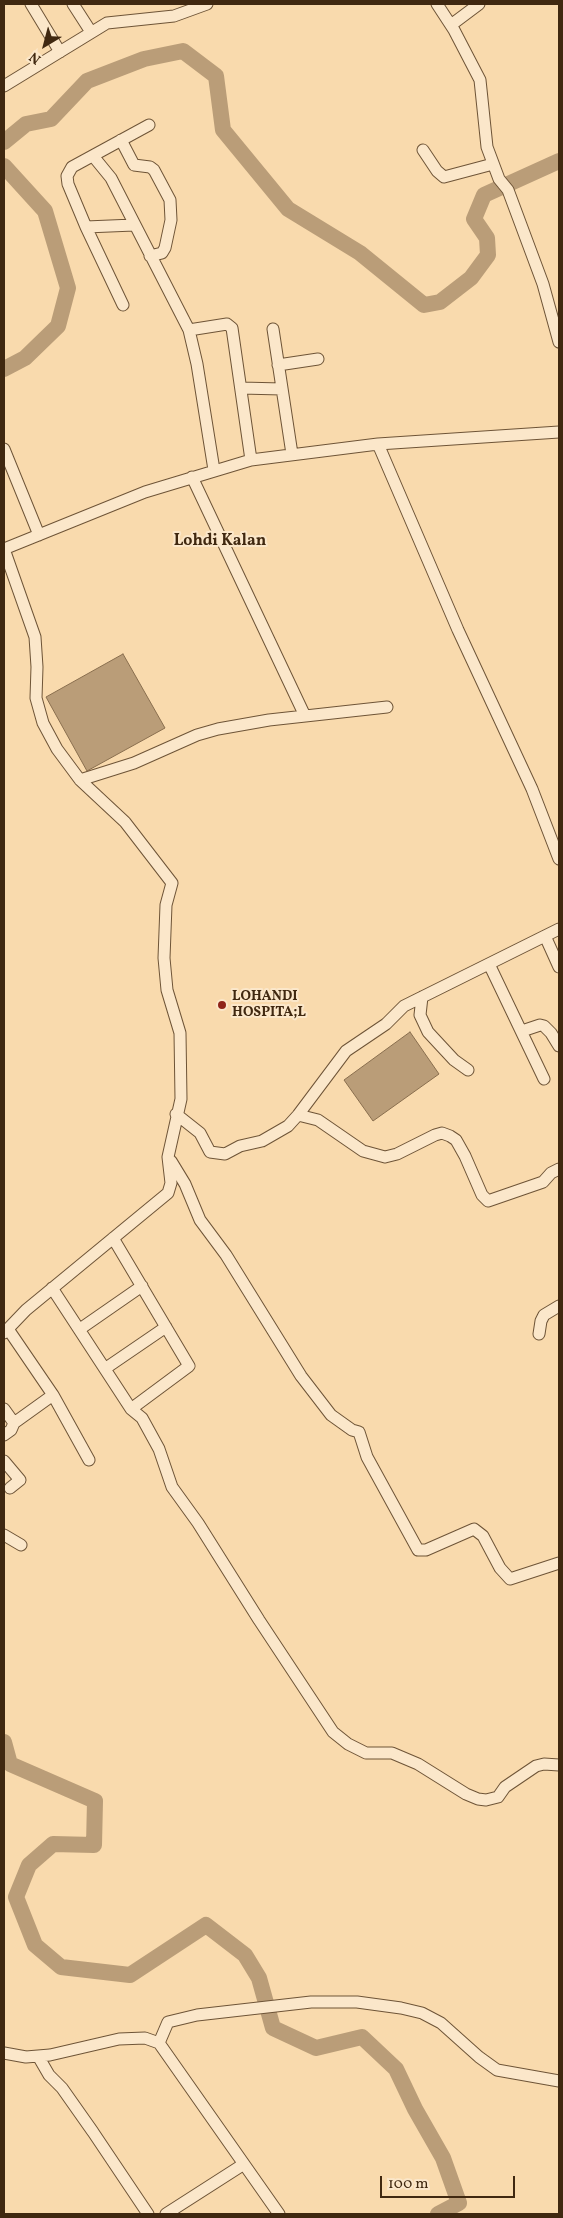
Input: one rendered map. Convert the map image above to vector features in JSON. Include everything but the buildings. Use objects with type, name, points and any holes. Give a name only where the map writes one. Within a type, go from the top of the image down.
[{"type":"street","points":[[31,4],[60,52]]},
{"type":"street","points":[[73,4],[91,32]]},
{"type":"street","points":[[4,86],[91,32],[112,22],[174,16],[207,4]]},
{"type":"street","points":[[437,4],[451,25],[480,80],[485,136],[492,164],[499,179],[508,190],[544,284],[558,335]]},
{"type":"street","points":[[451,25],[478,4]]},
{"type":"street","points":[[123,305],[86,227],[68,184],[67,176],[72,167],[149,125]]},
{"type":"street","points":[[121,140],[134,165],[150,167],[154,170],[170,200],[171,220],[164,251],[150,256]]},
{"type":"street","points":[[423,150],[437,171],[444,177],[492,164]]},
{"type":"street","points":[[93,156],[111,178],[189,330],[197,364],[214,470]]},
{"type":"street","points":[[86,227],[134,225]]},
{"type":"street","points":[[189,330],[227,324],[231,326],[251,460]]},
{"type":"street","points":[[273,329],[292,454]]},
{"type":"street","points":[[278,365],[318,358]]},
{"type":"street","points":[[241,388],[282,389]]},
{"type":"street","points":[[89,1460],[53,1395],[6,1331],[26,1310],[168,1193],[171,1183],[168,1157],[176,1114],[181,1099],[180,1033],[167,990],[164,958],[166,905],[172,884],[125,822],[80,780],[57,749],[43,723],[36,698],[37,667],[35,637],[4,549],[136,495],[251,460],[378,444],[559,432]]},
{"type":"street","points":[[378,444],[458,630],[532,789],[559,859]]},
{"type":"street","points":[[4,449],[39,535]]},
{"type":"street","points":[[192,477],[305,716]]},
{"type":"street","points":[[80,780],[134,763],[208,732],[305,716],[387,707]]},
{"type":"street","points":[[176,1114],[200,1132],[210,1152],[224,1154],[240,1146],[262,1141],[288,1126],[346,1051],[386,1024],[404,1006],[559,929]]},
{"type":"street","points":[[545,936],[559,967]]},
{"type":"street","points":[[490,964],[544,1079]]},
{"type":"street","points":[[422,997],[420,1015],[428,1032],[454,1060],[468,1070]]},
{"type":"street","points":[[522,1030],[540,1025],[544,1026],[552,1033],[559,1046]]},
{"type":"street","points":[[298,1115],[318,1120],[363,1151],[385,1157],[397,1154],[435,1135],[442,1133],[450,1136],[456,1140],[482,1195],[488,1202],[543,1182],[551,1173],[559,1169]]},
{"type":"street","points":[[168,1157],[185,1184],[200,1220],[226,1255],[301,1376],[331,1415],[352,1430],[359,1432],[367,1456],[418,1550],[426,1550],[474,1529],[483,1536],[500,1568],[510,1579],[559,1563]]},
{"type":"street","points":[[113,1238],[189,1366],[131,1409]]},
{"type":"street","points":[[80,1329],[142,1286]]},
{"type":"street","points":[[52,1288],[131,1409],[142,1418],[155,1440],[172,1487],[213,1545],[295,1676],[324,1716],[333,1732],[348,1744],[366,1753],[392,1753],[432,1772],[466,1794],[486,1800],[498,1797],[504,1787],[536,1766],[544,1764],[559,1765]]},
{"type":"street","points":[[540,1334],[541,1321],[544,1315],[559,1306]]},
{"type":"street","points":[[106,1368],[166,1327]]},
{"type":"street","points":[[4,1435],[11,1430],[14,1423],[53,1395]]},
{"type":"street","points":[[4,1409],[14,1423]]},
{"type":"street","points":[[4,1461],[20,1480],[10,1488]]},
{"type":"street","points":[[4,1535],[22,1545]]},
{"type":"street","points":[[159,2043],[168,2022],[197,2015],[296,2003],[357,2002],[412,2010],[441,2024],[497,2070],[559,2082]]},
{"type":"street","points":[[4,2053],[26,2057],[38,2056],[119,2039],[145,2038],[159,2043],[279,2214]]},
{"type":"street","points":[[38,2056],[48,2075],[62,2088],[94,2132],[148,2214]]},
{"type":"street","points":[[166,2214],[244,2164]]},
{"type":"shaded area","points":[[123,654],[165,728],[87,771],[46,697]]},
{"type":"shaded area","points":[[410,1032],[439,1074],[373,1121],[344,1080]]},
{"type":"waterway","points":[[4,142],[26,124],[51,119],[87,81],[144,59],[183,51],[216,76],[223,130],[288,209],[360,253],[424,305],[440,302],[471,278],[488,255],[487,238],[474,219],[484,195],[559,161]]},
{"type":"waterway","points":[[4,166],[45,211],[68,288],[58,326],[25,358],[4,369]]},
{"type":"waterway","points":[[4,1742],[10,1764],[95,1801],[94,1845],[53,1844],[29,1865],[16,1897],[35,1945],[61,1967],[130,1975],[206,1925],[245,1955],[259,1978],[273,2028],[316,2048],[362,2037],[396,2069],[415,2109],[443,2158],[459,2203],[438,2214]]},
{"type":"place","name":"LOHANDI HOSPITA;L","points":[[222,1005]]},
{"type":"district","name":"Lohdi Kalan","points":[[220,542]]}]
